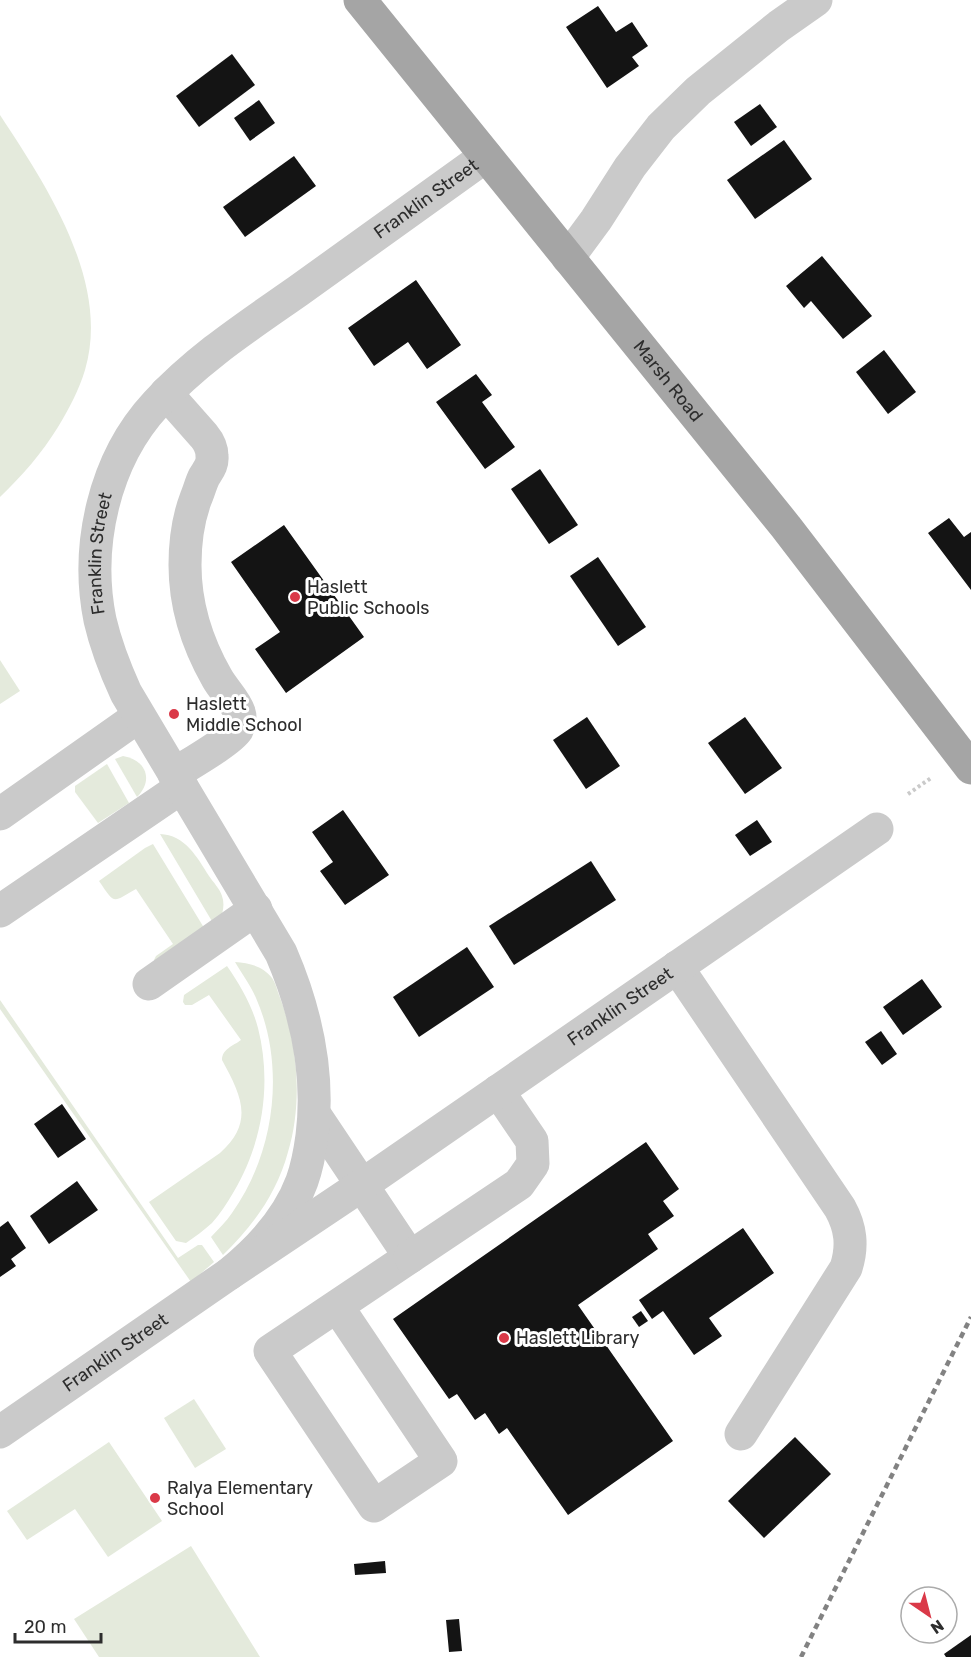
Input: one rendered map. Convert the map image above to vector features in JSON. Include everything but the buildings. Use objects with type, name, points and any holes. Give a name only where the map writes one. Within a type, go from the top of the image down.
[{"type":"main road","name":"Marsh Road","points":[[360,0],[786,527],[971,768]]},
{"type":"street","points":[[568,258],[630,167],[661,127],[698,91],[779,26],[816,0]]},
{"type":"street","name":"Franklin Street","points":[[229,1274],[262,1245],[275,1229],[290,1206],[302,1180],[315,1115],[312,1060],[302,1007],[285,961],[139,716],[115,669],[102,628],[96,578],[97,539],[105,498],[124,450],[138,427],[154,405],[201,360],[486,156]]},
{"type":"street","points":[[0,911],[178,780],[232,736],[240,724],[238,710],[204,656],[194,629],[185,577],[185,551],[189,526],[195,501],[210,469],[213,458],[212,450],[204,436],[166,393]]},
{"type":"street","points":[[0,814],[139,716]]},
{"type":"street","name":"Franklin Street","points":[[0,1432],[877,830]]},
{"type":"street","points":[[155,993],[261,918]]},
{"type":"street","points":[[677,967],[840,1208],[850,1230],[850,1256],[840,1280],[741,1434]]},
{"type":"street","points":[[337,1306],[441,1461],[374,1506],[270,1351],[337,1306],[410,1257],[519,1184],[533,1164],[532,1141],[498,1091]]},
{"type":"street","points":[[315,1115],[410,1257]]},
{"type":"path","points":[[908,794],[931,778]]},
{"type":"shaded area","points":[[0,115],[54,203],[70,236],[82,269],[89,303],[91,337],[85,370],[66,413],[38,455],[0,497]]},
{"type":"shaded area","points":[[0,660],[20,691],[0,704]]},
{"type":"shaded area","points":[[123,756],[137,762],[145,772],[145,784],[137,797],[115,759]]},
{"type":"shaded area","points":[[107,764],[129,803],[98,823],[75,792],[75,786]]},
{"type":"shaded area","points":[[160,834],[177,838],[189,848],[220,891],[223,909],[216,928]]},
{"type":"shaded area","points":[[153,844],[209,936],[155,964],[156,956],[173,944],[136,889],[115,899],[109,895],[99,881]]},
{"type":"shaded area","points":[[235,962],[260,968],[274,982],[291,1033],[297,1093],[293,1133],[283,1167],[271,1195],[254,1220],[223,1255],[211,1237],[232,1213],[247,1189],[258,1164],[266,1137],[273,1080],[271,1052],[265,1024],[254,994]]},
{"type":"shaded area","points":[[227,966],[245,996],[258,1028],[264,1070],[262,1112],[252,1154],[233,1193],[212,1223],[186,1243],[176,1241],[149,1202],[220,1153],[231,1142],[238,1130],[241,1119],[239,1097],[222,1056],[226,1050],[241,1040],[209,995],[192,1005],[185,1005],[183,1002],[184,995]]},
{"type":"shaded area","points":[[0,1000],[178,1258],[198,1245],[202,1245],[214,1262],[191,1282],[0,1009]]},
{"type":"shaded area","points":[[194,1399],[226,1449],[195,1468],[164,1418]]},
{"type":"shaded area","points":[[109,1442],[162,1521],[108,1557],[75,1509],[27,1540],[7,1511]]},
{"type":"shaded area","points":[[191,1546],[260,1657],[99,1657],[74,1619]]},
{"type":"railway","points":[[801,1657],[971,1317]]},
{"type":"place","name":"Haslett Public Schools","points":[[295,597]]},
{"type":"place","name":"Haslett Middle School","points":[[174,714]]},
{"type":"place","name":"Haslett Library","points":[[504,1338]]},
{"type":"place","name":"Ralya Elementary School","points":[[155,1498]]}]
